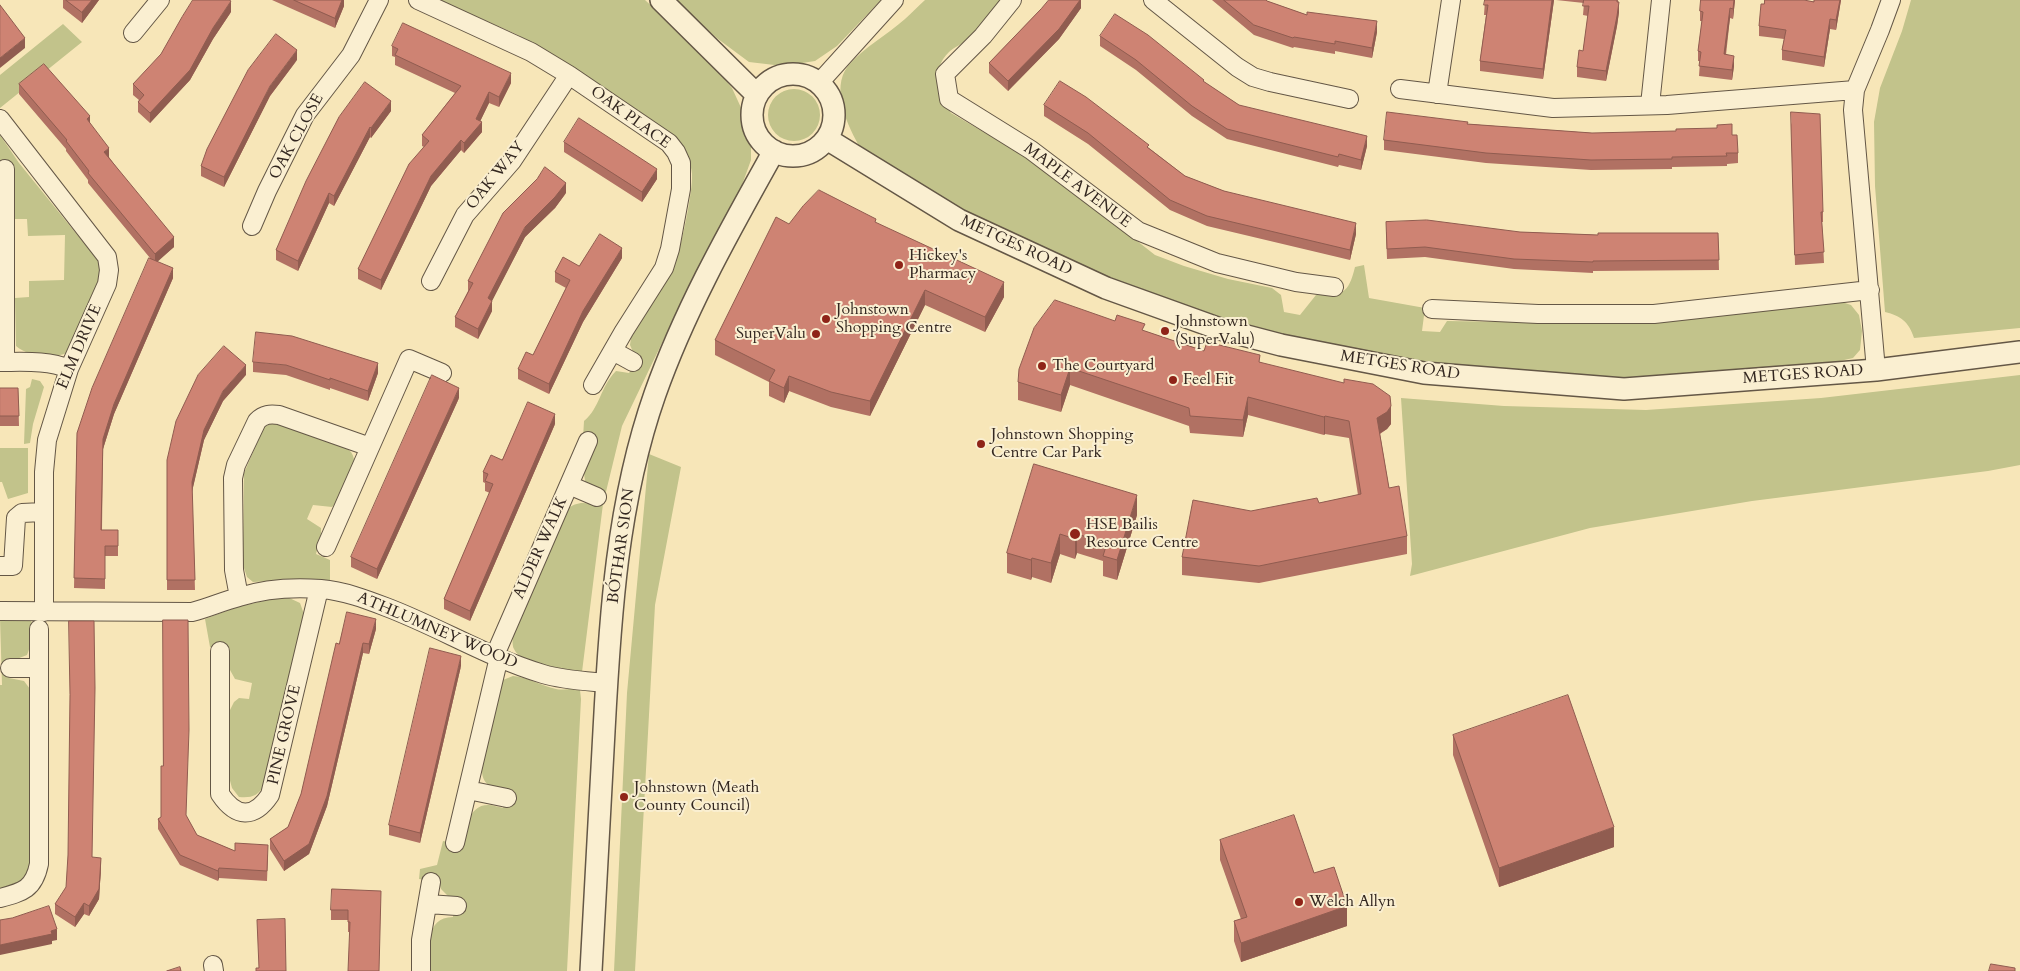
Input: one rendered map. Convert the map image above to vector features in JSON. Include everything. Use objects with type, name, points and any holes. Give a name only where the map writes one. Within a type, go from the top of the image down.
[{"type":"street","points":[[133,33],[160,0]]},
{"type":"street","name":"OAK CLOSE","points":[[252,226],[270,183],[305,115],[351,55],[379,0]]},
{"type":"street","name":"OAK PLACE","points":[[418,0],[531,52],[569,75],[669,143],[676,152],[681,163],[681,189],[670,249],[664,268],[593,385]]},
{"type":"street","points":[[661,0],[757,95]]},
{"type":"street","points":[[819,83],[894,0]]},
{"type":"street","name":"MAPLE AVENUE","points":[[1012,0],[983,36],[945,74],[949,100],[1031,150],[1138,231],[1217,263],[1296,282],[1334,287]]},
{"type":"street","points":[[1153,0],[1237,67],[1253,77],[1349,99]]},
{"type":"street","points":[[1437,94],[1450,0]]},
{"type":"street","points":[[1650,106],[1661,0]]},
{"type":"street","points":[[1876,370],[1854,132],[1855,90],[1891,0]]},
{"type":"street","points":[[786,74],[801,74],[819,83],[831,98],[834,111],[832,127],[827,139],[819,147],[802,155],[792,156],[774,151],[761,141],[752,122],[753,104],[757,95],[771,80],[786,74]]},
{"type":"street","name":"OAK WAY","points":[[431,281],[464,215],[512,161],[569,75]]},
{"type":"street","points":[[1400,89],[1553,108],[1650,106],[1855,90]]},
{"type":"street","name":"ELM DRIVE","points":[[0,119],[107,257],[110,270],[107,284],[70,368],[46,440],[43,512],[44,612]]},
{"type":"street","name":"METGES ROAD","points":[[827,139],[959,220],[1106,288],[1220,329],[1281,345],[1424,373],[1624,389],[1876,370],[2020,352]]},
{"type":"street","name":"BÓTHAR SION","points":[[591,971],[606,684],[614,577],[632,477],[655,394],[687,314],[774,151]]},
{"type":"street","points":[[5,169],[2,362],[36,362],[70,368]]},
{"type":"street","points":[[1432,309],[1538,314],[1654,314],[1870,290]]},
{"type":"street","points":[[613,351],[633,362]]},
{"type":"street","points":[[326,547],[409,359],[442,373]]},
{"type":"street","points":[[239,596],[234,570],[234,478],[236,465],[257,421],[263,416],[279,415],[370,447]]},
{"type":"street","name":"ALDER WALK","points":[[455,843],[497,656],[588,441]]},
{"type":"street","points":[[569,485],[597,497]]},
{"type":"street","points":[[0,566],[13,566],[16,518],[22,513],[43,512]]},
{"type":"street","name":"ATHLUMNEY WOOD","points":[[0,611],[192,612],[218,605],[239,596],[283,589],[319,588],[357,596],[544,674],[606,684]]},
{"type":"street","name":"PINE GROVE","points":[[220,651],[220,794],[235,810],[245,813],[263,806],[270,795],[319,588]]},
{"type":"street","points":[[0,898],[20,893],[29,887],[36,877],[39,864],[39,629]]},
{"type":"street","points":[[10,668],[39,668]]},
{"type":"street","points":[[468,790],[507,798]]},
{"type":"street","points":[[421,971],[421,940],[431,882]]},
{"type":"street","points":[[428,904],[457,906]]},
{"type":"green space","points":[[439,0],[645,0],[706,56],[732,88],[743,112],[751,139],[751,160],[742,185],[698,268],[622,426],[603,504],[582,672],[545,666],[525,660],[514,649],[512,637],[566,510],[578,504],[591,504],[591,487],[585,481],[584,473],[595,443],[583,438],[584,421],[594,410],[606,384],[616,371],[629,373],[637,361],[630,345],[631,338],[664,284],[677,257],[689,206],[692,174],[688,158],[680,143],[558,58],[516,34]]},
{"type":"green space","points":[[674,0],[881,0],[837,46],[815,61],[783,66],[749,62],[718,39]]},
{"type":"green space","points":[[925,0],[1001,0],[977,31],[949,52],[943,59],[938,74],[938,82],[940,91],[951,113],[1040,165],[1155,255],[1228,279],[1272,288],[1281,295],[1284,312],[1300,315],[1316,295],[1343,291],[1350,283],[1355,267],[1364,265],[1369,298],[1425,308],[1422,331],[1440,332],[1447,321],[1569,323],[1736,314],[1842,302],[1851,305],[1859,315],[1862,331],[1860,350],[1853,358],[1822,365],[1653,379],[1466,370],[1287,339],[1145,296],[991,228],[861,149],[846,119],[843,108],[841,86],[843,75],[848,66],[861,53],[908,17]]},
{"type":"green space","points":[[1911,0],[2020,0],[2020,328],[1914,338],[1910,328],[1904,321],[1885,312],[1875,186],[1874,122],[1880,88],[1902,31]]},
{"type":"green space","points":[[63,24],[82,42],[0,108],[0,75]]},
{"type":"green space","points":[[794,89],[804,91],[812,97],[818,105],[820,115],[818,125],[812,133],[804,139],[794,141],[784,139],[776,133],[770,125],[768,115],[770,105],[776,97],[784,91]]},
{"type":"green space","points":[[0,135],[19,163],[100,263],[102,278],[67,353],[61,355],[34,355],[16,346],[15,298],[29,297],[29,281],[64,280],[65,235],[28,236],[27,219],[14,219],[13,167],[0,167]]},
{"type":"green space","points":[[2020,375],[2020,465],[1988,471],[1752,501],[1590,528],[1410,576],[1412,564],[1401,398],[1504,406],[1646,410],[1821,398]]},
{"type":"green space","points":[[32,379],[40,381],[44,387],[33,424],[30,443],[24,444],[26,389],[30,387]]},
{"type":"green space","points":[[272,423],[337,443],[353,455],[353,468],[338,501],[332,507],[313,505],[307,519],[321,528],[316,554],[330,560],[330,581],[253,582],[247,577],[243,565],[244,473],[264,427]]},
{"type":"green space","points":[[0,448],[28,448],[28,493],[8,499],[2,482],[0,482]]},
{"type":"green space","points":[[649,454],[681,467],[655,605],[635,971],[614,971],[627,693]]},
{"type":"green space","points":[[285,596],[300,603],[305,617],[264,785],[254,796],[239,797],[232,788],[229,777],[230,710],[234,702],[239,698],[249,699],[252,683],[235,679],[230,670],[229,648],[210,647],[205,619],[237,607]]},
{"type":"green space","points":[[0,618],[31,618],[32,627],[31,642],[27,655],[9,662],[9,678],[24,681],[30,689],[31,872],[17,883],[0,889],[0,685],[2,685]]},
{"type":"green space","points":[[513,676],[556,689],[580,690],[567,971],[429,971],[429,945],[433,929],[437,922],[444,918],[453,917],[454,902],[441,889],[439,882],[419,879],[420,869],[437,865],[443,841],[462,845],[469,819],[476,809],[488,805],[503,808],[507,792],[488,785],[483,778],[482,767],[498,693],[503,680]]},
{"type":"building","points":[[66,0],[92,0],[82,12]]},
{"type":"building","points":[[193,0],[231,1],[213,28],[190,70],[150,113],[138,102],[144,95],[133,84],[161,54]]},
{"type":"building","points":[[294,0],[342,0],[335,18]]},
{"type":"building","points":[[1049,0],[1080,0],[1059,29],[1008,81],[989,63]]},
{"type":"building","points":[[1224,0],[1266,0],[1307,15],[1307,12],[1377,21],[1372,48],[1335,41],[1335,44],[1293,38],[1254,25]]},
{"type":"building","points":[[1485,0],[1552,0],[1543,69],[1480,61],[1488,5],[1484,5]]},
{"type":"building","points":[[1584,0],[1617,0],[1619,2],[1606,71],[1577,67],[1579,50],[1583,51],[1589,6],[1583,6]]},
{"type":"building","points":[[1701,0],[1734,0],[1733,9],[1730,8],[1724,54],[1734,56],[1732,70],[1699,66],[1701,52],[1698,51],[1703,12],[1700,11]]},
{"type":"building","points":[[1765,0],[1804,0],[1814,2],[1814,0],[1840,0],[1836,20],[1830,19],[1824,57],[1782,50],[1786,30],[1759,26],[1761,4],[1764,4]]},
{"type":"building","points":[[0,5],[25,38],[0,58]]},
{"type":"building","points":[[1115,14],[1148,35],[1203,81],[1239,105],[1367,136],[1361,160],[1339,154],[1338,157],[1227,129],[1192,106],[1136,60],[1100,36]]},
{"type":"building","points":[[403,23],[511,73],[499,97],[489,92],[476,119],[482,122],[464,143],[461,140],[431,176],[381,280],[358,269],[409,164],[429,141],[422,135],[461,86],[395,55],[398,49],[392,46]]},
{"type":"building","points":[[276,34],[297,50],[270,86],[224,177],[201,166],[207,149],[248,70]]},
{"type":"building","points":[[44,64],[90,116],[87,119],[109,148],[104,152],[174,237],[155,254],[88,173],[89,171],[67,140],[19,84]]},
{"type":"building","points":[[1060,81],[1086,97],[1149,145],[1147,147],[1185,176],[1224,191],[1356,223],[1350,250],[1207,216],[1170,200],[1088,133],[1044,105]]},
{"type":"building","points":[[365,82],[391,101],[370,127],[334,196],[329,193],[298,261],[276,250],[306,181],[339,117]]},
{"type":"building","points":[[1387,112],[1468,122],[1467,124],[1592,133],[1676,131],[1676,129],[1717,128],[1717,125],[1732,124],[1732,135],[1737,135],[1738,153],[1726,153],[1727,156],[1672,157],[1672,159],[1591,160],[1486,153],[1384,140]]},
{"type":"building","points":[[1791,112],[1820,114],[1823,212],[1821,212],[1824,252],[1795,255]]},
{"type":"building","points":[[579,118],[657,169],[642,192],[564,142]]},
{"type":"building","points":[[545,167],[566,183],[525,227],[488,298],[492,301],[478,329],[455,317],[473,283],[468,281],[503,213],[537,179]]},
{"type":"building","name":"Johnstown Shopping Centre","points":[[819,190],[876,219],[875,222],[1004,282],[985,317],[925,290],[870,401],[831,392],[789,376],[784,388],[769,381],[775,370],[715,340],[776,217],[789,224]]},
{"type":"building","points":[[1427,220],[1520,232],[1598,235],[1598,233],[1718,233],[1719,260],[1593,262],[1514,259],[1425,247],[1387,249],[1386,222]]},
{"type":"building","points":[[600,234],[622,248],[583,311],[549,384],[518,369],[526,352],[533,355],[570,280],[555,272],[563,257],[579,266]]},
{"type":"building","points":[[149,258],[173,268],[114,404],[103,439],[101,530],[118,530],[118,546],[105,546],[105,579],[74,578],[77,433],[92,388]]},
{"type":"building","points":[[1055,300],[1115,321],[1117,315],[1145,324],[1142,330],[1204,351],[1207,342],[1260,355],[1259,362],[1344,383],[1344,379],[1373,384],[1390,396],[1391,406],[1387,412],[1377,418],[1389,488],[1399,486],[1407,536],[1259,566],[1182,557],[1193,500],[1251,511],[1317,498],[1319,503],[1361,494],[1349,421],[1324,417],[1248,397],[1243,420],[1190,416],[1189,408],[1070,368],[1061,395],[1018,382],[1019,369],[1034,328]]},
{"type":"building","points":[[256,332],[292,336],[378,363],[368,391],[286,365],[253,362]]},
{"type":"building","points":[[224,346],[246,365],[223,391],[204,430],[192,482],[195,580],[167,580],[167,460],[176,421],[198,375]]},
{"type":"building","points":[[432,375],[459,388],[377,569],[351,557]]},
{"type":"building","points":[[0,388],[18,388],[19,416],[0,416]]},
{"type":"building","points":[[528,402],[555,414],[470,611],[444,599],[493,484],[485,481],[488,474],[483,472],[491,455],[502,460]]},
{"type":"building","name":"HSE Bailis Resource Centre","points":[[1034,464],[1137,495],[1117,560],[1103,556],[1107,543],[1077,534],[1075,539],[1060,534],[1051,563],[1032,558],[1031,560],[1007,553]]},
{"type":"building","points":[[347,612],[376,619],[369,644],[363,643],[327,796],[309,844],[284,861],[270,839],[288,827],[301,794],[336,643],[339,644]]},
{"type":"building","points":[[163,620],[188,620],[189,730],[186,815],[197,835],[235,851],[235,843],[268,845],[267,871],[219,868],[218,871],[180,855],[158,819],[161,817],[161,766],[163,766]]},
{"type":"building","points":[[69,621],[94,621],[95,688],[92,857],[101,858],[99,889],[89,906],[84,903],[75,917],[55,904],[66,887],[68,855]]},
{"type":"building","points":[[430,648],[461,656],[420,833],[389,825]]},
{"type":"building","points":[[1568,695],[1614,827],[1499,868],[1453,735]]},
{"type":"building","points":[[1294,815],[1314,873],[1334,867],[1347,906],[1241,943],[1234,921],[1247,917],[1220,840]]},
{"type":"building","points":[[332,889],[381,891],[379,971],[348,971],[350,922],[348,922],[348,910],[331,910]]},
{"type":"building","points":[[49,906],[57,929],[51,931],[52,934],[0,945],[0,920]]},
{"type":"building","points":[[285,919],[286,971],[256,971],[256,968],[259,968],[257,920]]},
{"type":"building","points":[[1991,964],[2015,968],[2015,971],[1989,971]]},
{"type":"building","points":[[180,967],[181,971],[167,971]]},
{"type":"place","name":"Hickey's Pharmacy","points":[[899,265]]},
{"type":"place","name":"Johnstown Shopping Centre","points":[[826,319]]},
{"type":"place","name":"Johnstown (SuperValu)","points":[[1165,331]]},
{"type":"place","name":"SuperValu","points":[[816,334]]},
{"type":"place","name":"The Courtyard","points":[[1042,366]]},
{"type":"place","name":"Feel Fit","points":[[1173,380]]},
{"type":"place","name":"Johnstown Shopping Centre Car Park","points":[[981,444]]},
{"type":"place","name":"HSE Bailis Resource Centre","points":[[1075,534]]},
{"type":"place","name":"Johnstown (Meath County Council)","points":[[624,797]]},
{"type":"place","name":"Welch Allyn","points":[[1299,902]]}]
